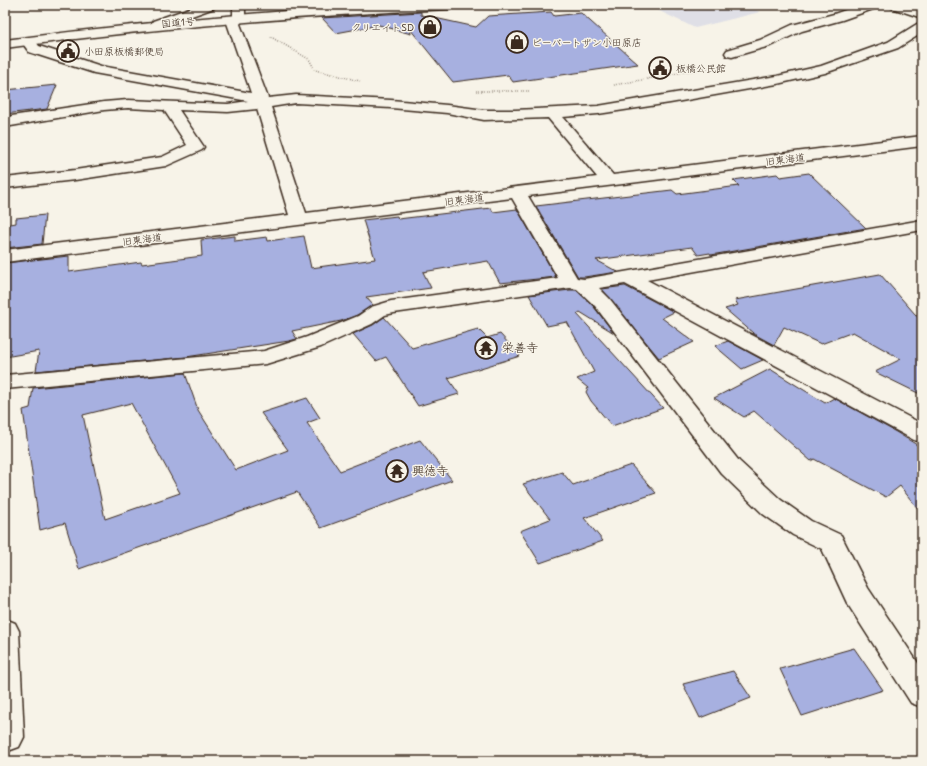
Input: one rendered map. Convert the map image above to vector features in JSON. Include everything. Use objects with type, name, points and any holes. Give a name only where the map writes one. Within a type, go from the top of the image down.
[{"type":"main road","points":[[157,24],[210,5]]},
{"type":"main road","name":"国道1号","points":[[5,44],[157,24],[239,11],[448,5]]},
{"type":"main road","points":[[674,5],[682,5]]},
{"type":"main road","points":[[732,53],[764,43],[797,28],[838,17],[872,5]]},
{"type":"main road","points":[[896,5],[922,14]]},
{"type":"main road","points":[[239,11],[233,23],[261,101],[299,220]]},
{"type":"main road","points":[[5,122],[104,106],[128,104],[228,108],[261,101],[296,99],[391,104],[447,109],[484,115],[598,110],[777,80],[825,69],[893,45],[922,28]]},
{"type":"main road","points":[[28,41],[34,49],[99,70],[261,101]]},
{"type":"main road","points":[[5,183],[75,175],[166,161],[196,147],[168,105]]},
{"type":"main road","points":[[552,113],[608,180]]},
{"type":"main road","name":"旧東海道","points":[[5,256],[922,141]]},
{"type":"main road","points":[[517,192],[577,283],[602,302],[730,467],[772,507],[802,528],[832,542],[857,595],[922,694]]},
{"type":"main road","points":[[5,382],[266,357],[314,342],[391,307],[627,277],[922,225]]},
{"type":"main road","points":[[627,277],[922,434]]},
{"type":"main road","points":[[5,631],[8,737]]},
{"type":"path","points":[[267,34],[275,40],[309,58],[315,70],[361,81]]},
{"type":"path","points":[[614,85],[632,80],[716,67],[728,59],[732,53]]},
{"type":"path","points":[[472,91],[532,91]]},
{"type":"shaded area","points":[[647,5],[745,5],[760,12],[695,28]]},
{"type":"building","name":"ビーバートザン小田原店","points":[[421,12],[421,15],[476,27],[488,16],[551,12],[554,16],[581,13],[638,64],[513,82],[508,75],[453,82],[410,29],[411,34],[379,25],[336,33],[322,18]]},
{"type":"building","points":[[57,85],[47,109],[5,114],[5,90]]},
{"type":"building","points":[[809,173],[866,228],[711,255],[710,253],[698,255],[692,247],[596,260],[618,272],[578,277],[536,206],[672,190],[677,194],[739,186],[733,180],[777,174],[780,177]]},
{"type":"building","points":[[491,208],[493,212],[517,209],[556,277],[500,283],[488,261],[423,272],[431,288],[366,297],[373,305],[357,315],[341,321],[292,331],[297,339],[186,357],[36,371],[39,351],[5,357],[5,263],[69,256],[69,272],[141,262],[142,264],[202,256],[201,240],[235,236],[235,241],[267,237],[268,241],[304,236],[311,268],[375,259],[363,220],[397,216],[398,219]]},
{"type":"building","points":[[45,215],[42,244],[5,248],[5,225],[16,223],[16,218]]},
{"type":"building","points":[[880,274],[922,322],[922,395],[875,372],[901,359],[853,332],[821,344],[784,327],[774,345],[752,333],[725,309],[738,305],[735,300]]},
{"type":"building","points":[[625,286],[674,312],[662,318],[694,342],[659,358],[602,289]]},
{"type":"building","points":[[576,290],[594,307],[614,333],[580,312],[577,314],[663,408],[612,426],[591,401],[586,392],[588,388],[577,379],[594,372],[567,322],[547,326],[529,295]]},
{"type":"building","points":[[384,317],[412,348],[478,329],[487,338],[500,334],[520,356],[448,378],[459,394],[418,406],[386,357],[376,361],[353,334],[373,325]]},
{"type":"building","points":[[728,341],[763,360],[742,369],[715,346]]},
{"type":"building","points":[[770,369],[825,403],[834,398],[922,448],[922,514],[900,486],[886,497],[814,459],[811,461],[754,411],[744,417],[714,398]]},
{"type":"building","points":[[185,373],[198,410],[236,470],[288,450],[261,413],[307,398],[320,418],[307,423],[340,471],[420,440],[452,480],[321,528],[297,492],[79,569],[65,523],[40,530],[23,410],[30,408],[33,388]],"holes":[[[131,403],[180,493],[105,519],[83,415]]]},
{"type":"building","points":[[631,465],[656,493],[584,518],[603,541],[540,563],[520,531],[550,519],[523,484],[562,472],[573,485]]},
{"type":"building","points":[[854,648],[883,690],[802,716],[780,669]]},
{"type":"building","points":[[733,671],[751,698],[700,718],[683,684]]},
{"type":"place","name":"クリエイトSD","points":[[430,27]]},
{"type":"place","name":"ビーバートザン小田原店","points":[[517,42]]},
{"type":"place","name":"小田原板橋郵便局","points":[[68,51]]},
{"type":"place","name":"板橋公民館","points":[[660,68]]},
{"type":"place","name":"栄善寺","points":[[486,348]]},
{"type":"place","name":"興徳寺","points":[[397,471]]}]
